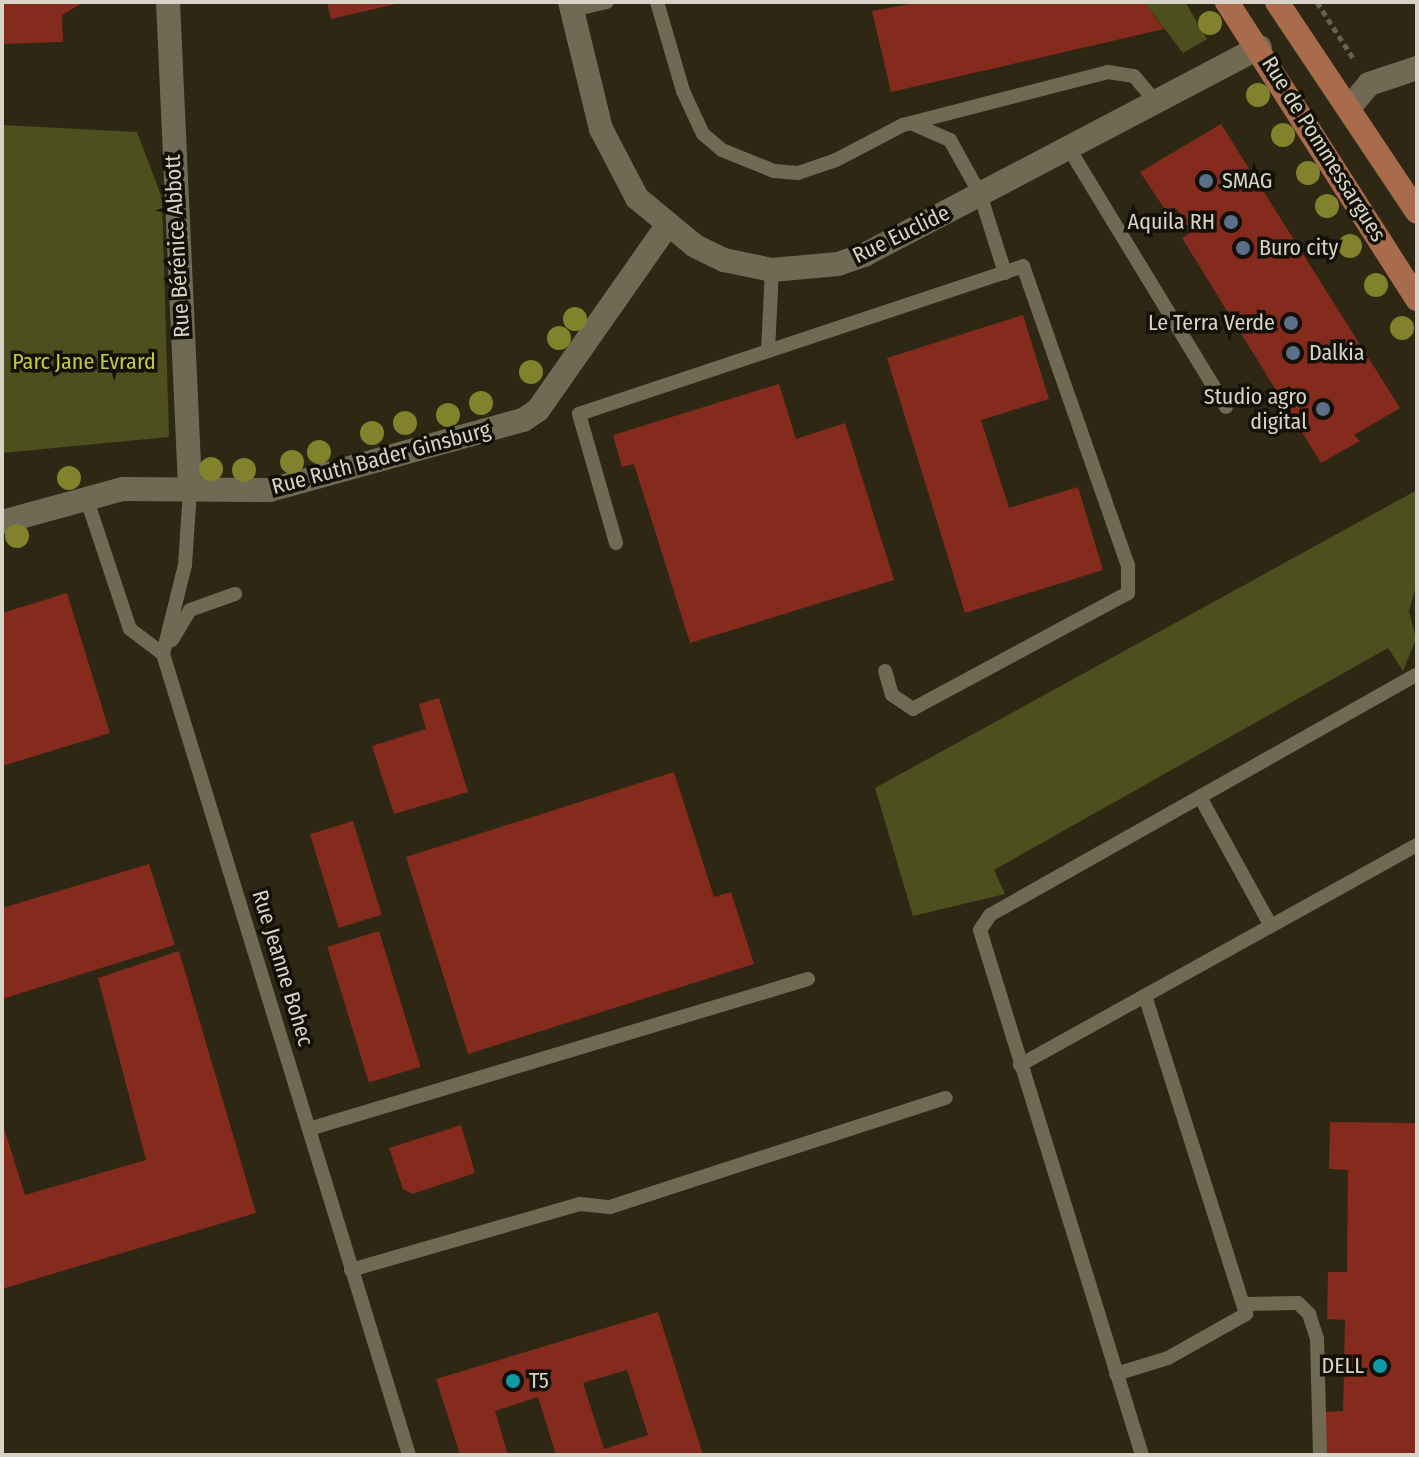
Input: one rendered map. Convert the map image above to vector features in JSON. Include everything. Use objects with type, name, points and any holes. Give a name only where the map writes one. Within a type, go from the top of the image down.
[{"type":"main road","name":"Rue de Pommessargues","points":[[1227,2],[1260,47],[1417,299]]},
{"type":"main road","name":"Rue de Pommessargues","points":[[1281,3],[1417,212]]},
{"type":"street","name":"Rue Bérénice Abbott","points":[[168,2],[190,490]]},
{"type":"street","name":"Rue Euclide","points":[[571,6],[601,129],[637,198],[666,227],[724,260],[772,270],[838,264],[864,255],[1260,47]]},
{"type":"street","points":[[1349,108],[1369,84],[1417,68]]},
{"type":"street","name":"Rue Ruth Bader Ginsburg","points":[[2,522],[123,489],[270,490],[523,420],[538,410],[666,227]]},
{"type":"lane","points":[[571,6],[607,2]]},
{"type":"lane","points":[[657,2],[683,91],[703,134],[746,163],[798,173],[836,160],[911,123],[1108,72],[1134,76],[1155,101]]},
{"type":"lane","points":[[911,123],[950,140],[980,194],[1005,273]]},
{"type":"lane","points":[[1068,147],[1226,407]]},
{"type":"lane","points":[[616,543],[579,414],[1023,266],[1128,565],[1128,593],[913,709],[892,695],[885,671]]},
{"type":"lane","points":[[768,351],[772,270]]},
{"type":"lane","points":[[163,654],[185,565],[190,490]]},
{"type":"lane","points":[[86,497],[130,629],[163,654]]},
{"type":"lane","points":[[163,654],[190,610],[235,594]]},
{"type":"lane","name":"Rue Jeanne Bohec","points":[[163,654],[409,1455]]},
{"type":"lane","points":[[1142,1455],[981,941],[983,922],[1417,674]]},
{"type":"lane","points":[[1200,797],[1271,926]]},
{"type":"lane","points":[[1020,1065],[1417,845]]},
{"type":"lane","points":[[309,1129],[808,979]]},
{"type":"lane","points":[[1116,1374],[1168,1358],[1246,1314],[1246,1304],[1145,996]]},
{"type":"lane","points":[[351,1270],[580,1204],[610,1207],[946,1098]]},
{"type":"lane","points":[[1246,1304],[1298,1303],[1309,1314],[1317,1339],[1320,1455]]},
{"type":"green space","points":[[1144,2],[1185,2],[1207,39],[1183,53]]},
{"type":"green space","name":"Parc Jane Evrard","points":[[2,125],[137,132],[162,198],[169,437],[2,453]]},
{"type":"green space","points":[[1417,490],[1417,582],[1409,611],[1416,639],[1403,671],[1388,648],[994,870],[1005,894],[913,916],[875,788]]},
{"type":"building","points":[[2,2],[84,2],[62,15],[63,42],[2,44]]},
{"type":"building","points":[[327,2],[400,2],[400,3],[331,19]]},
{"type":"building","points":[[920,2],[1144,2],[1164,29],[891,92],[872,11]]},
{"type":"building","name":"Le Terra Verde","points":[[1221,124],[1400,408],[1354,435],[1360,441],[1321,463],[1182,238],[1190,233],[1177,209],[1168,214],[1140,172]]},
{"type":"building","points":[[1023,315],[1049,399],[981,420],[1009,508],[1078,487],[1103,570],[965,613],[887,358]]},
{"type":"building","points":[[779,384],[796,439],[845,423],[894,580],[690,643],[634,464],[622,467],[613,435]]},
{"type":"building","points":[[67,593],[110,733],[2,766],[2,613]]},
{"type":"building","points":[[439,698],[468,792],[394,814],[372,746],[426,729],[419,704]]},
{"type":"building","points":[[674,772],[714,897],[731,892],[754,964],[468,1054],[406,857]]},
{"type":"building","points":[[353,821],[382,915],[339,928],[310,834]]},
{"type":"building","points":[[149,864],[175,945],[2,999],[2,908]]},
{"type":"building","points":[[379,931],[421,1067],[369,1083],[327,947]]},
{"type":"building","points":[[179,951],[256,1213],[2,1289],[2,1122],[25,1195],[146,1160],[98,978]]},
{"type":"building","points":[[1330,1122],[1417,1123],[1417,1455],[1324,1455],[1325,1412],[1343,1411],[1345,1320],[1327,1319],[1328,1272],[1347,1272],[1348,1170],[1329,1169]]},
{"type":"building","points":[[461,1125],[475,1173],[412,1194],[403,1189],[389,1148]]},
{"type":"building","name":"T5","points":[[658,1312],[703,1455],[556,1455],[538,1397],[495,1411],[508,1455],[460,1455],[436,1379]],"holes":[[[627,1370],[648,1435],[604,1449],[583,1383]]]},
{"type":"place","name":"SMAG","points":[[1206,181]]},
{"type":"place","name":"Aquila RH","points":[[1231,222]]},
{"type":"place","name":"Buro city","points":[[1243,248]]},
{"type":"place","name":"Le Terra Verde","points":[[1291,323]]},
{"type":"place","name":"Dalkia","points":[[1293,353]]},
{"type":"place","name":"Studio agro digital","points":[[1323,409]]},
{"type":"place","name":"DELL","points":[[1380,1366]]},
{"type":"place","name":"T5","points":[[513,1381]]}]
